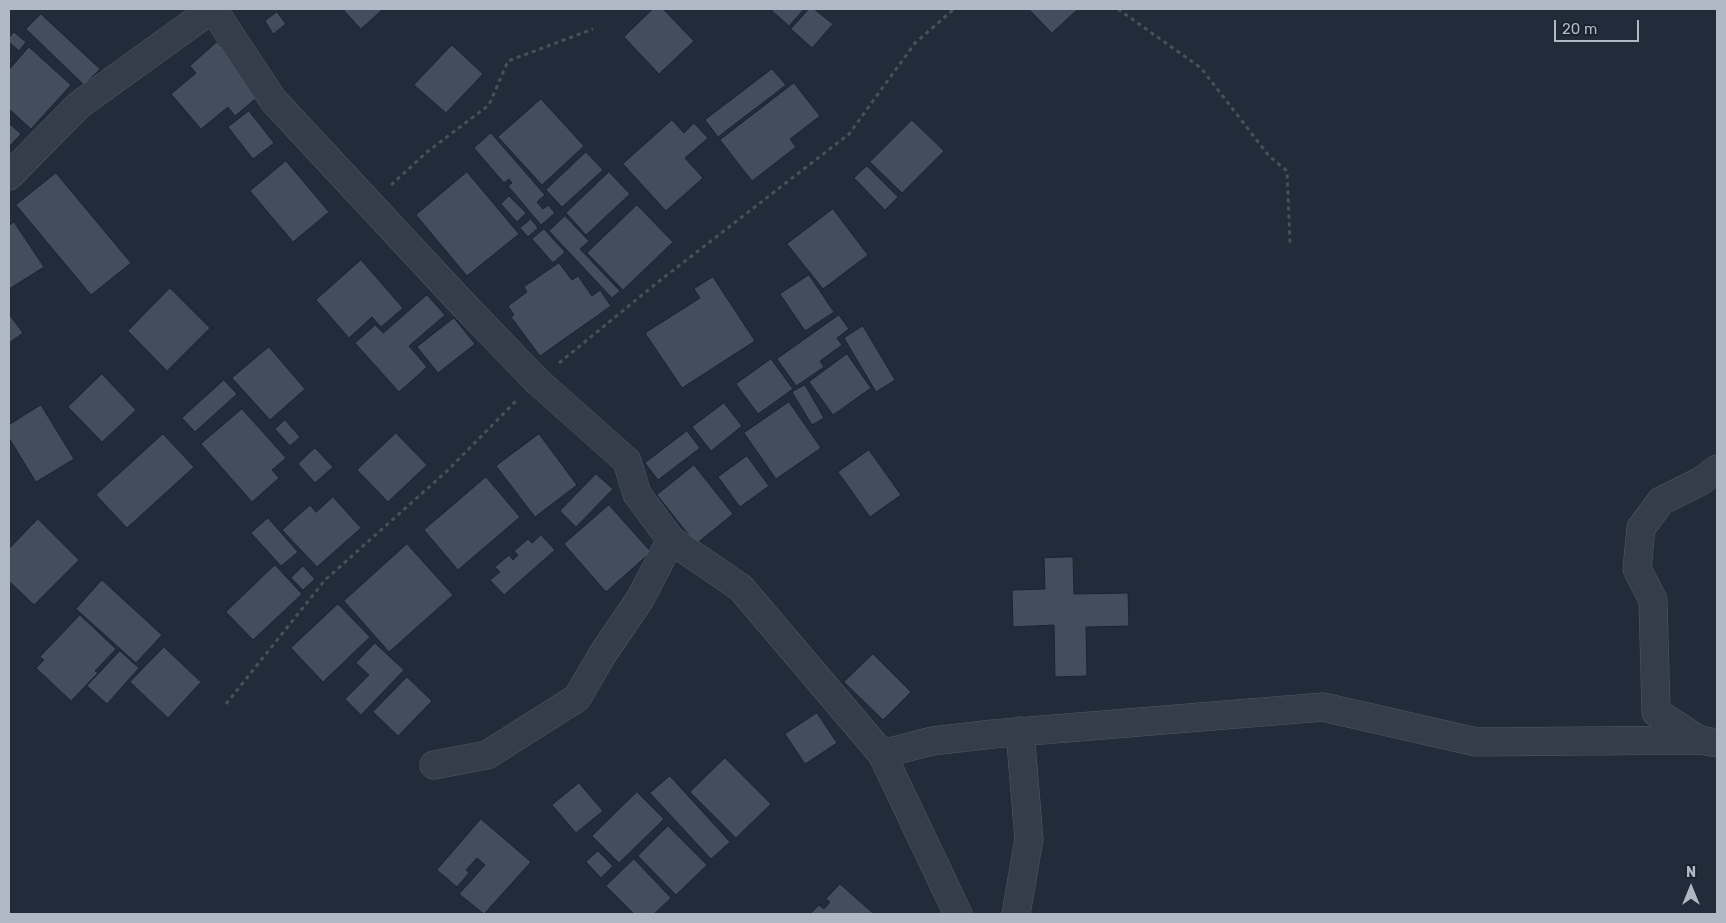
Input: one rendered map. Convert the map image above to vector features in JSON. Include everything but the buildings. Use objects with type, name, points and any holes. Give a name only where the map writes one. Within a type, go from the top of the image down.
[{"type":"street","points":[[9,176],[79,104],[213,9],[273,100],[537,381],[627,461],[637,494],[670,540],[741,588],[882,754],[958,914]]},
{"type":"street","points":[[1656,712],[1653,600],[1637,569],[1641,528],[1661,501],[1701,481],[1717,470]]},
{"type":"street","points":[[434,765],[487,755],[577,698],[602,655],[640,599],[670,540]]},
{"type":"street","points":[[882,754],[932,741],[1020,731],[1323,707],[1476,742],[1708,741]]},
{"type":"street","points":[[1606,741],[1656,712]]},
{"type":"street","points":[[1656,712],[1708,741]]},
{"type":"street","points":[[1016,914],[1030,839],[1020,731]]},
{"type":"path","points":[[226,704],[324,580],[447,471],[537,381],[658,282],[849,134],[915,43],[954,9]]},
{"type":"path","points":[[1118,9],[1201,68],[1269,156],[1288,171],[1290,242]]},
{"type":"path","points":[[370,204],[427,152],[489,105],[508,62],[593,29]]}]
